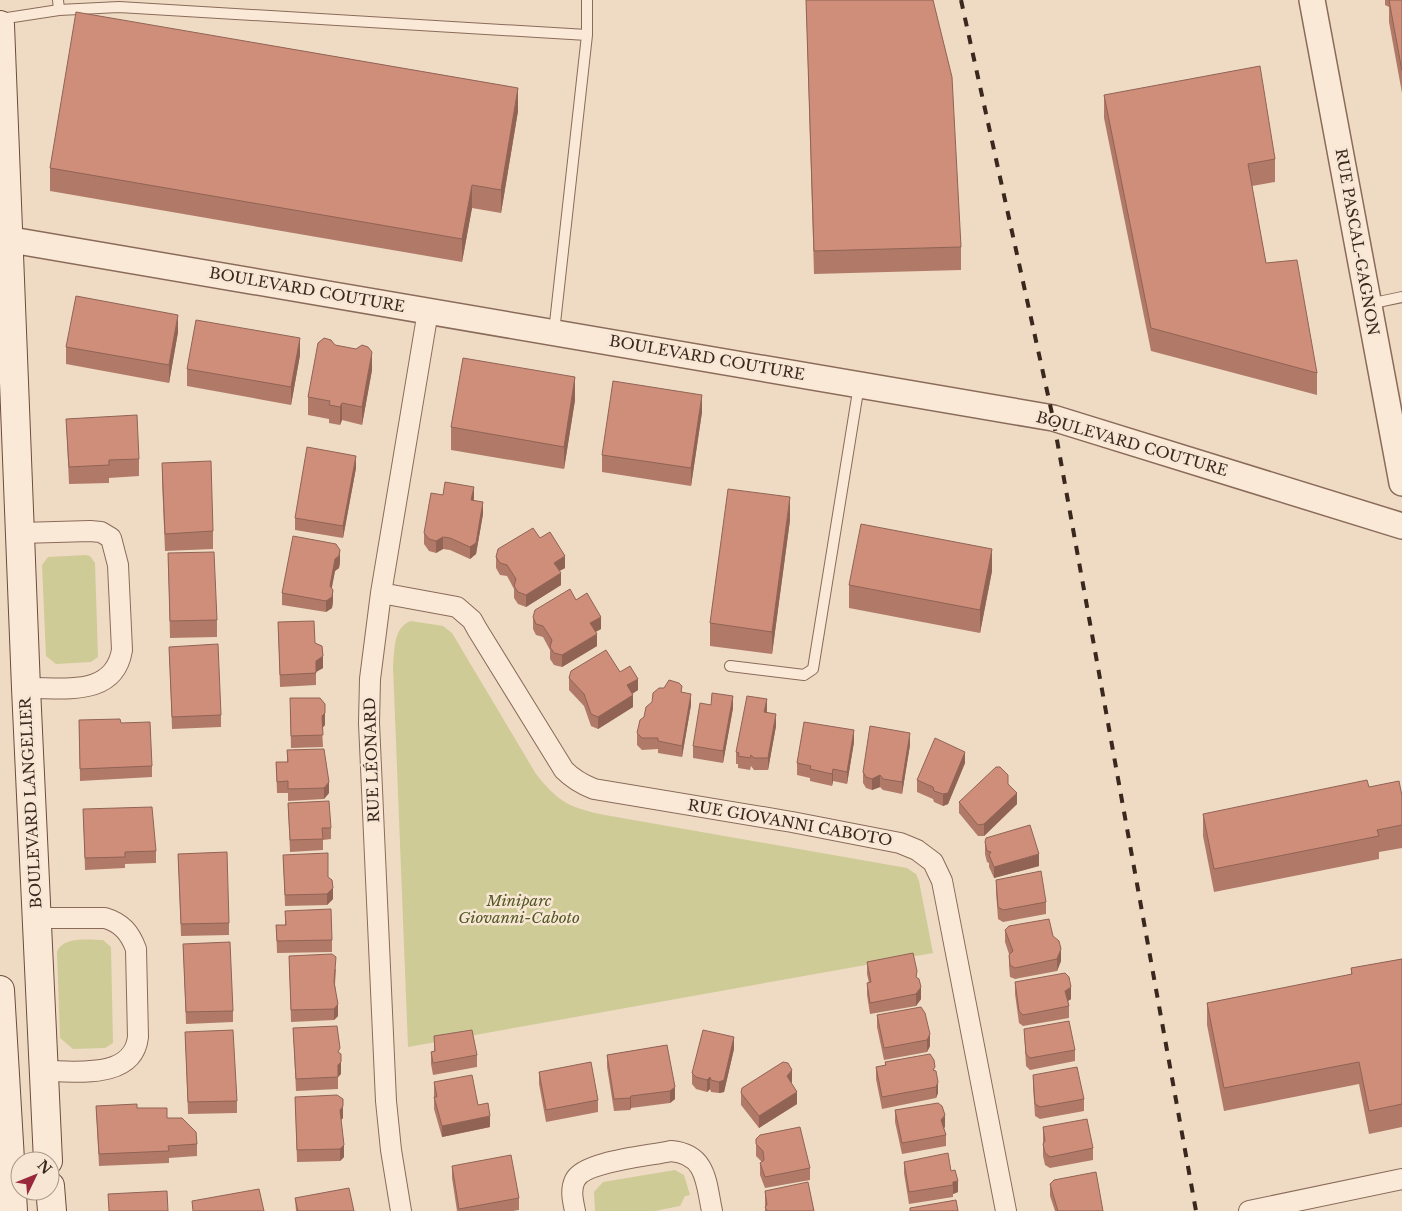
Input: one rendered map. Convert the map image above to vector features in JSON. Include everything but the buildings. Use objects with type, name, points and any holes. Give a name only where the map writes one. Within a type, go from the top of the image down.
[{"type":"main road","name":"BOULEVARD LANGELIER","points":[[0,24],[4,239],[21,533],[26,688],[47,1151]]},
{"type":"main road","points":[[0,990],[13,1211]]},
{"type":"street","name":"RUE PASCAL-GAGNON","points":[[1312,0],[1402,483]]},
{"type":"street","name":"BOULEVARD COUTURE","points":[[4,239],[1053,418],[1402,526]]},
{"type":"street","name":"RUE LÉONARD","points":[[401,1211],[391,1150],[387,1110],[370,722],[370,679],[382,593],[428,311]]},
{"type":"street","name":"BOULEVARD LANGELIER","points":[[21,533],[90,531],[101,532],[111,538],[118,564],[122,650],[120,663],[113,674],[93,686],[26,688]]},
{"type":"street","name":"RUE GIOVANNI CABOTO","points":[[382,593],[447,604],[464,612],[477,629],[564,770],[572,779],[583,785],[594,789],[792,822],[900,843],[917,850],[933,862],[942,880],[1006,1211]]},
{"type":"street","name":"BOULEVARD LANGELIER","points":[[37,918],[105,918],[115,921],[132,938],[136,949],[138,1037],[136,1049],[129,1060],[105,1070],[43,1071]]},
{"type":"street","points":[[575,1211],[572,1186],[576,1178],[590,1167],[671,1151],[682,1152],[693,1157],[701,1166],[712,1211]]},
{"type":"street","points":[[1249,1211],[1402,1179]]},
{"type":"lane","points":[[554,332],[587,36],[587,0]]},
{"type":"lane","points":[[0,18],[58,5],[118,7],[587,36]]},
{"type":"lane","points":[[1368,304],[1402,298]]},
{"type":"lane","points":[[730,666],[804,674],[813,669],[860,384]]},
{"type":"green space","points":[[90,556],[95,563],[98,657],[91,662],[56,664],[46,656],[42,565],[48,557]]},
{"type":"green space","name":"Miniparc Giovanni-Caboto","points":[[411,621],[443,626],[452,633],[536,774],[558,797],[583,810],[605,815],[907,868],[916,874],[919,881],[933,953],[408,1047],[393,666],[398,633],[405,624]]},
{"type":"green space","points":[[103,940],[111,947],[113,1043],[105,1048],[73,1049],[60,1038],[57,952],[60,947],[70,941]]},
{"type":"green space","points":[[675,1170],[684,1175],[690,1195],[685,1196],[680,1206],[655,1211],[595,1211],[594,1192],[603,1182]]},
{"type":"railway","points":[[961,0],[1053,418],[1196,1211]]}]
